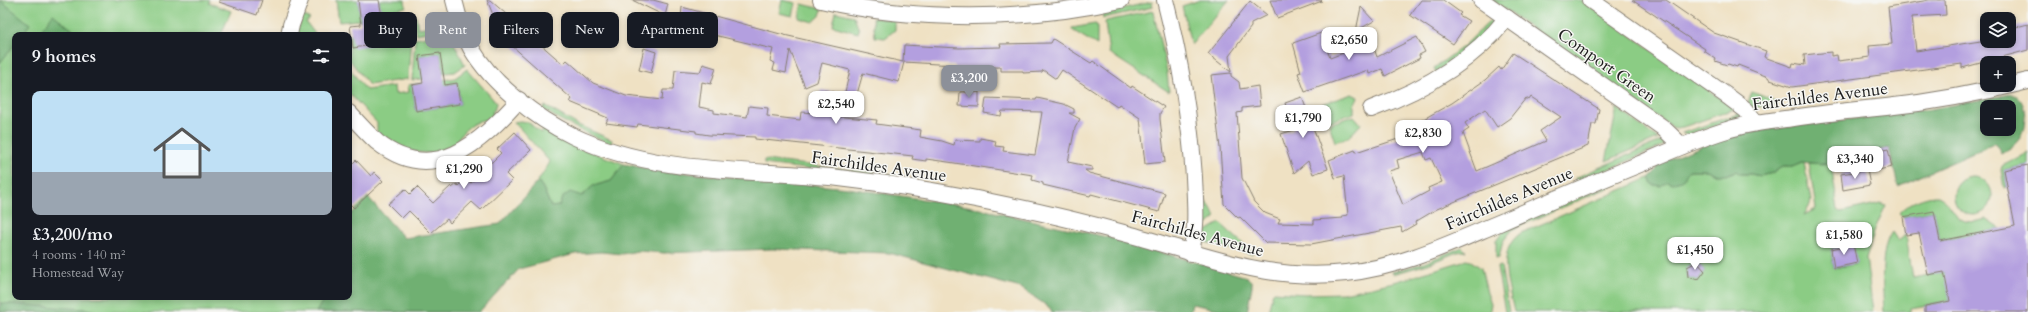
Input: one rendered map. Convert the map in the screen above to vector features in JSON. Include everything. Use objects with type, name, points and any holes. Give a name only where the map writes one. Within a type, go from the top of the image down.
[{"type":"street","points":[[290,32],[291,25],[300,0]]},
{"type":"street","name":"Fairchildes Avenue","points":[[454,0],[464,32],[479,60],[496,79],[519,100],[550,124],[575,137],[612,152],[637,159],[679,165],[845,179],[929,191],[1066,218],[1131,235],[1230,265],[1274,272],[1327,274],[1371,269],[1412,258],[1444,247],[1682,146],[1731,128],[1756,123],[1945,100],[2028,82]]},
{"type":"street","points":[[821,0],[884,11],[948,15],[1047,13],[1121,0]]},
{"type":"street","points":[[1165,0],[1183,76],[1190,126],[1195,233],[1190,253]]},
{"type":"street","name":"Comport Green","points":[[1481,0],[1662,127],[1682,146]]},
{"type":"street","points":[[1590,0],[1730,98],[1746,110],[1756,123]]},
{"type":"street","points":[[1371,109],[1413,93],[1443,75],[1481,46],[1507,18]]},
{"type":"street","points":[[352,116],[370,136],[386,148],[406,157],[434,160],[458,154],[474,144],[519,100]]},
{"type":"green space","points":[[0,0],[210,0],[209,3],[231,11],[222,32],[12,32],[12,300],[352,300],[352,297],[448,312],[0,312]]},
{"type":"green space","points":[[0,0],[30,24],[24,32],[12,32],[12,48],[0,63]]},
{"type":"green space","points":[[336,0],[358,0],[360,15],[364,15],[364,19],[339,22]]},
{"type":"green space","points":[[379,0],[405,0],[406,7],[381,12]]},
{"type":"green space","points":[[782,0],[796,3],[793,16],[779,13]]},
{"type":"green space","points":[[1200,0],[1229,0],[1191,45],[1182,6]]},
{"type":"green space","points":[[1492,0],[1581,0],[1735,109],[1683,127],[1672,127]]},
{"type":"green space","points":[[1152,2],[1153,7],[1103,18],[1102,13]]},
{"type":"green space","points":[[802,4],[822,9],[820,16],[813,22],[799,18]]},
{"type":"green space","points":[[1153,11],[1167,71],[1169,92],[1109,53],[1106,21]]},
{"type":"green space","points":[[836,12],[854,16],[859,30],[858,33],[833,26]]},
{"type":"green space","points":[[53,14],[75,32],[40,32]]},
{"type":"green space","points":[[302,15],[310,19],[306,22],[314,32],[297,32]]},
{"type":"green space","points":[[873,18],[895,20],[895,30],[885,38],[875,37]]},
{"type":"green space","points":[[1491,20],[1493,22],[1488,30],[1436,72],[1434,68],[1464,46]]},
{"type":"green space","points":[[417,22],[418,28],[425,27],[425,32],[417,34]]},
{"type":"green space","points":[[1095,24],[1097,25],[1097,45],[1072,30],[1072,28]]},
{"type":"green space","points":[[352,35],[364,37],[364,48],[410,48],[408,79],[369,85],[352,63]]},
{"type":"green space","points":[[425,37],[425,48],[456,48],[465,65],[455,72],[444,73],[440,53],[419,56],[423,79],[412,80],[414,48],[417,48],[417,38]]},
{"type":"green space","points":[[467,69],[496,103],[496,106],[492,112],[494,115],[487,120],[480,121],[469,127],[462,133],[454,148],[433,153],[423,153],[404,149],[377,133],[377,123],[352,96],[352,72],[366,90],[394,86],[395,94],[409,92],[408,85],[430,82],[413,90],[416,111],[460,104],[457,83],[439,86],[438,81],[455,78]]},
{"type":"green space","points":[[1752,92],[1775,101],[1777,104],[1752,108],[1748,103]]},
{"type":"green space","points":[[1352,94],[1358,97],[1354,105],[1354,113],[1328,122],[1322,104]]},
{"type":"green space","points":[[2012,94],[2017,96],[2021,101],[2025,113],[2024,127],[2020,138],[2001,154],[1996,143],[1898,186],[1889,148],[1852,156],[1841,162],[1822,164],[1802,162],[1792,166],[1783,166],[1773,173],[1760,176],[1740,174],[1736,171],[1726,175],[1717,175],[1707,170],[1689,170],[1682,181],[1673,183],[1667,181],[1661,186],[1653,185],[1649,178],[1656,171],[1659,163],[1710,143],[1747,132],[1931,109]]},
{"type":"green space","points":[[545,106],[578,125],[612,140],[611,144],[576,128],[542,109]]},
{"type":"green space","points":[[1617,108],[1658,139],[1606,161]]},
{"type":"green space","points":[[1741,113],[1742,116],[1739,118],[1694,133],[1686,135],[1682,133]]},
{"type":"green space","points":[[1354,116],[1361,124],[1349,137],[1335,142],[1329,124]]},
{"type":"green space","points":[[514,122],[528,122],[541,133],[544,128],[586,150],[624,164],[611,181],[593,186],[582,196],[562,198],[559,206],[551,207],[543,188],[538,181],[550,162]]},
{"type":"green space","points":[[1661,141],[1665,143],[1662,146],[1577,183],[1575,178]]},
{"type":"green space","points":[[2028,153],[2028,165],[2004,170],[2007,187],[2004,188],[2001,170],[2002,166]]},
{"type":"green space","points":[[764,160],[895,175],[894,179],[764,164]]},
{"type":"green space","points":[[1804,162],[1811,201],[1804,215],[1816,209],[1809,163],[1831,163],[1838,210],[1841,212],[1881,203],[1886,205],[1875,229],[1866,258],[1873,312],[1514,312],[1507,280],[1506,259],[1508,249],[1513,240],[1521,233],[1649,178],[1653,185],[1689,170],[1707,170],[1717,175],[1736,171],[1740,174],[1760,176],[1773,173],[1783,166],[1792,166]],"holes":[[[1853,245],[1856,264],[1834,268],[1831,249]],[[1697,262],[1705,271],[1698,280],[1688,277],[1687,267]]]},
{"type":"green space","points":[[624,164],[654,170],[848,188],[967,206],[1111,238],[1247,277],[1252,282],[1252,286],[1247,312],[1231,312],[1192,304],[1190,312],[1052,312],[1050,308],[1021,288],[889,253],[772,249],[664,253],[638,251],[622,254],[601,252],[575,254],[519,269],[479,312],[316,312],[323,300],[352,300],[352,213],[368,197],[404,238],[500,224],[538,181],[543,188],[551,207],[559,206],[562,198],[570,192],[582,196],[593,186],[611,181]]},
{"type":"green space","points":[[1644,170],[1644,172],[1513,229],[1503,241],[1499,257],[1496,258],[1496,241],[1505,229]]},
{"type":"green space","points":[[1973,177],[1986,183],[1992,196],[1986,209],[1973,215],[1960,209],[1954,196],[1960,183]]},
{"type":"green space","points":[[1938,196],[1949,205],[1961,219],[1975,222],[1986,219],[2001,229],[1940,241],[1934,211],[1903,217],[1899,213],[1906,206],[1917,201],[1928,197]]},
{"type":"green space","points":[[1208,203],[1216,217],[1205,226],[1201,227],[1201,204]]},
{"type":"green space","points":[[1220,223],[1252,252],[1252,254],[1201,241],[1201,234]]},
{"type":"green space","points":[[1892,232],[1898,241],[1906,235],[1913,278],[1944,272],[2002,291],[1911,308],[1911,312],[1884,312],[1883,259],[1888,239]]},
{"type":"green space","points":[[1462,247],[1466,251],[1457,252],[1428,264],[1393,274],[1392,272],[1424,263]]},
{"type":"green space","points":[[1466,260],[1471,261],[1481,268],[1491,303],[1490,312],[1268,312],[1273,292],[1305,294],[1343,293],[1398,281]]},
{"type":"green space","points":[[1501,266],[1509,312],[1505,312],[1497,267]]},
{"type":"green space","points":[[0,303],[87,309],[100,312],[0,312]]},
{"type":"building","points":[[219,0],[262,0],[257,15],[219,2]]},
{"type":"building","points":[[358,0],[379,0],[381,12],[364,12],[364,46],[353,48],[350,26],[361,25]]},
{"type":"building","points":[[487,0],[490,0],[504,12],[492,12]]},
{"type":"building","points":[[632,0],[653,0],[668,4],[666,12],[657,12]]},
{"type":"building","points":[[1270,0],[1321,0],[1322,1],[1277,18]]},
{"type":"building","points":[[1421,0],[1443,0],[1461,13],[1459,15],[1469,21],[1453,44],[1410,15]]},
{"type":"building","points":[[1632,0],[1666,0],[1714,33],[1766,51],[1764,57],[1792,67],[1793,63],[1805,65],[1804,55],[1831,52],[1831,56],[1837,55],[1838,61],[1870,57],[1869,46],[1892,44],[1888,7],[1929,0],[1945,0],[1946,15],[1912,17],[1916,51],[1980,41],[1980,48],[2016,48],[2016,27],[2028,24],[2028,50],[2006,56],[1980,56],[1980,63],[1962,68],[1962,64],[1792,87],[1770,80],[1768,77],[1738,65],[1737,67],[1715,61],[1716,59],[1704,51],[1705,49]]},
{"type":"building","points":[[1250,1],[1267,15],[1251,23],[1251,27],[1229,56],[1231,72],[1208,54]]},
{"type":"building","points":[[682,7],[700,12],[682,12]]},
{"type":"building","points":[[1361,7],[1374,21],[1356,31]]},
{"type":"building","points":[[718,17],[784,35],[903,62],[904,45],[959,48],[1001,47],[1000,44],[1051,43],[1053,39],[1091,63],[1093,61],[1131,88],[1132,86],[1164,107],[1160,113],[1160,119],[1165,162],[1145,164],[1140,118],[1119,104],[1117,107],[1062,70],[1056,79],[1043,70],[1042,72],[1023,73],[1023,71],[1001,71],[1001,67],[956,68],[954,65],[904,62],[899,82],[863,73],[857,94],[845,92],[850,70],[822,63],[817,82],[805,87],[790,50],[786,73],[773,70],[775,63],[770,61],[773,49],[718,36]]},
{"type":"building","points":[[1321,33],[1330,58],[1372,42],[1377,57],[1417,37],[1425,52],[1419,55],[1420,58],[1385,76],[1382,69],[1369,74],[1368,70],[1305,92],[1298,73],[1301,72],[1293,43]]},
{"type":"building","points":[[514,48],[545,48],[563,64],[567,60],[593,83],[626,96],[662,100],[663,90],[673,90],[675,70],[700,72],[703,64],[716,68],[711,84],[702,82],[699,107],[714,110],[714,113],[747,117],[749,106],[768,108],[767,116],[800,120],[801,112],[815,113],[821,90],[838,93],[834,116],[877,120],[876,124],[921,130],[920,137],[954,145],[955,140],[980,141],[980,138],[996,141],[995,146],[1004,147],[1003,151],[1035,155],[1042,112],[1002,111],[1001,116],[984,113],[986,98],[1036,100],[1037,98],[1064,104],[1074,109],[1074,113],[1069,113],[1080,119],[1075,128],[1068,162],[1092,167],[1092,170],[1085,170],[1089,173],[1165,193],[1159,212],[1091,194],[1090,196],[1043,185],[1043,183],[1032,180],[1033,175],[926,159],[926,161],[912,159],[913,156],[755,139],[755,137],[709,135],[696,133],[696,131],[638,124],[637,127],[606,123],[608,118],[570,102],[572,99]]},
{"type":"building","points":[[644,48],[656,52],[651,73],[639,70]]},
{"type":"building","points":[[440,53],[445,85],[457,83],[460,104],[416,111],[412,85],[423,83],[419,56]]},
{"type":"building","points":[[1513,53],[1599,109],[1596,124],[1592,124],[1588,146],[1437,209],[1415,222],[1416,224],[1402,232],[1401,227],[1311,244],[1266,243],[1240,217],[1238,218],[1224,204],[1220,148],[1211,75],[1231,73],[1231,76],[1239,82],[1240,89],[1258,86],[1260,106],[1242,108],[1242,112],[1237,113],[1242,178],[1254,202],[1265,213],[1280,219],[1278,223],[1314,224],[1314,220],[1343,218],[1342,216],[1348,215],[1344,176],[1335,178],[1329,160],[1355,150],[1356,152],[1371,148],[1419,132],[1418,129],[1424,126],[1420,121],[1452,103],[1485,80],[1499,67],[1501,70]],"holes":[[[1531,97],[1561,117],[1540,131],[1546,141],[1477,171],[1463,133],[1469,129],[1465,123],[1485,109],[1497,127],[1510,118],[1526,98],[1529,100]],[[1423,152],[1426,160],[1431,158],[1442,182],[1428,188],[1429,191],[1403,205],[1389,171],[1399,168],[1397,160]]]},
{"type":"building","points":[[960,92],[979,92],[979,107],[959,106]]},
{"type":"building","points":[[1302,97],[1328,169],[1313,174],[1308,161],[1294,173],[1281,134],[1294,130],[1285,103]]},
{"type":"building","points":[[515,132],[531,150],[506,174],[512,180],[481,210],[472,202],[450,223],[447,219],[431,233],[409,211],[402,218],[388,204],[405,189],[410,194],[417,187],[433,203],[451,186],[452,188],[457,184],[458,186],[463,181],[465,183],[468,180],[471,183],[501,153],[497,149]]},
{"type":"building","points":[[1888,149],[1892,167],[1878,170],[1874,152]]},
{"type":"building","points":[[356,160],[371,176],[374,172],[383,181],[354,208],[352,206],[352,164]]},
{"type":"building","points":[[2028,165],[2028,312],[1925,312],[1925,306],[1950,301],[1944,272],[1928,275],[1919,233],[1906,235],[1903,217],[1934,211],[1940,241],[2015,226],[2004,170]]},
{"type":"building","points":[[1867,170],[1870,185],[1843,190],[1841,174]]},
{"type":"building","points":[[1853,244],[1857,263],[1834,268],[1831,249]]},
{"type":"building","points":[[1697,262],[1705,271],[1698,280],[1688,277],[1687,267]]}]
